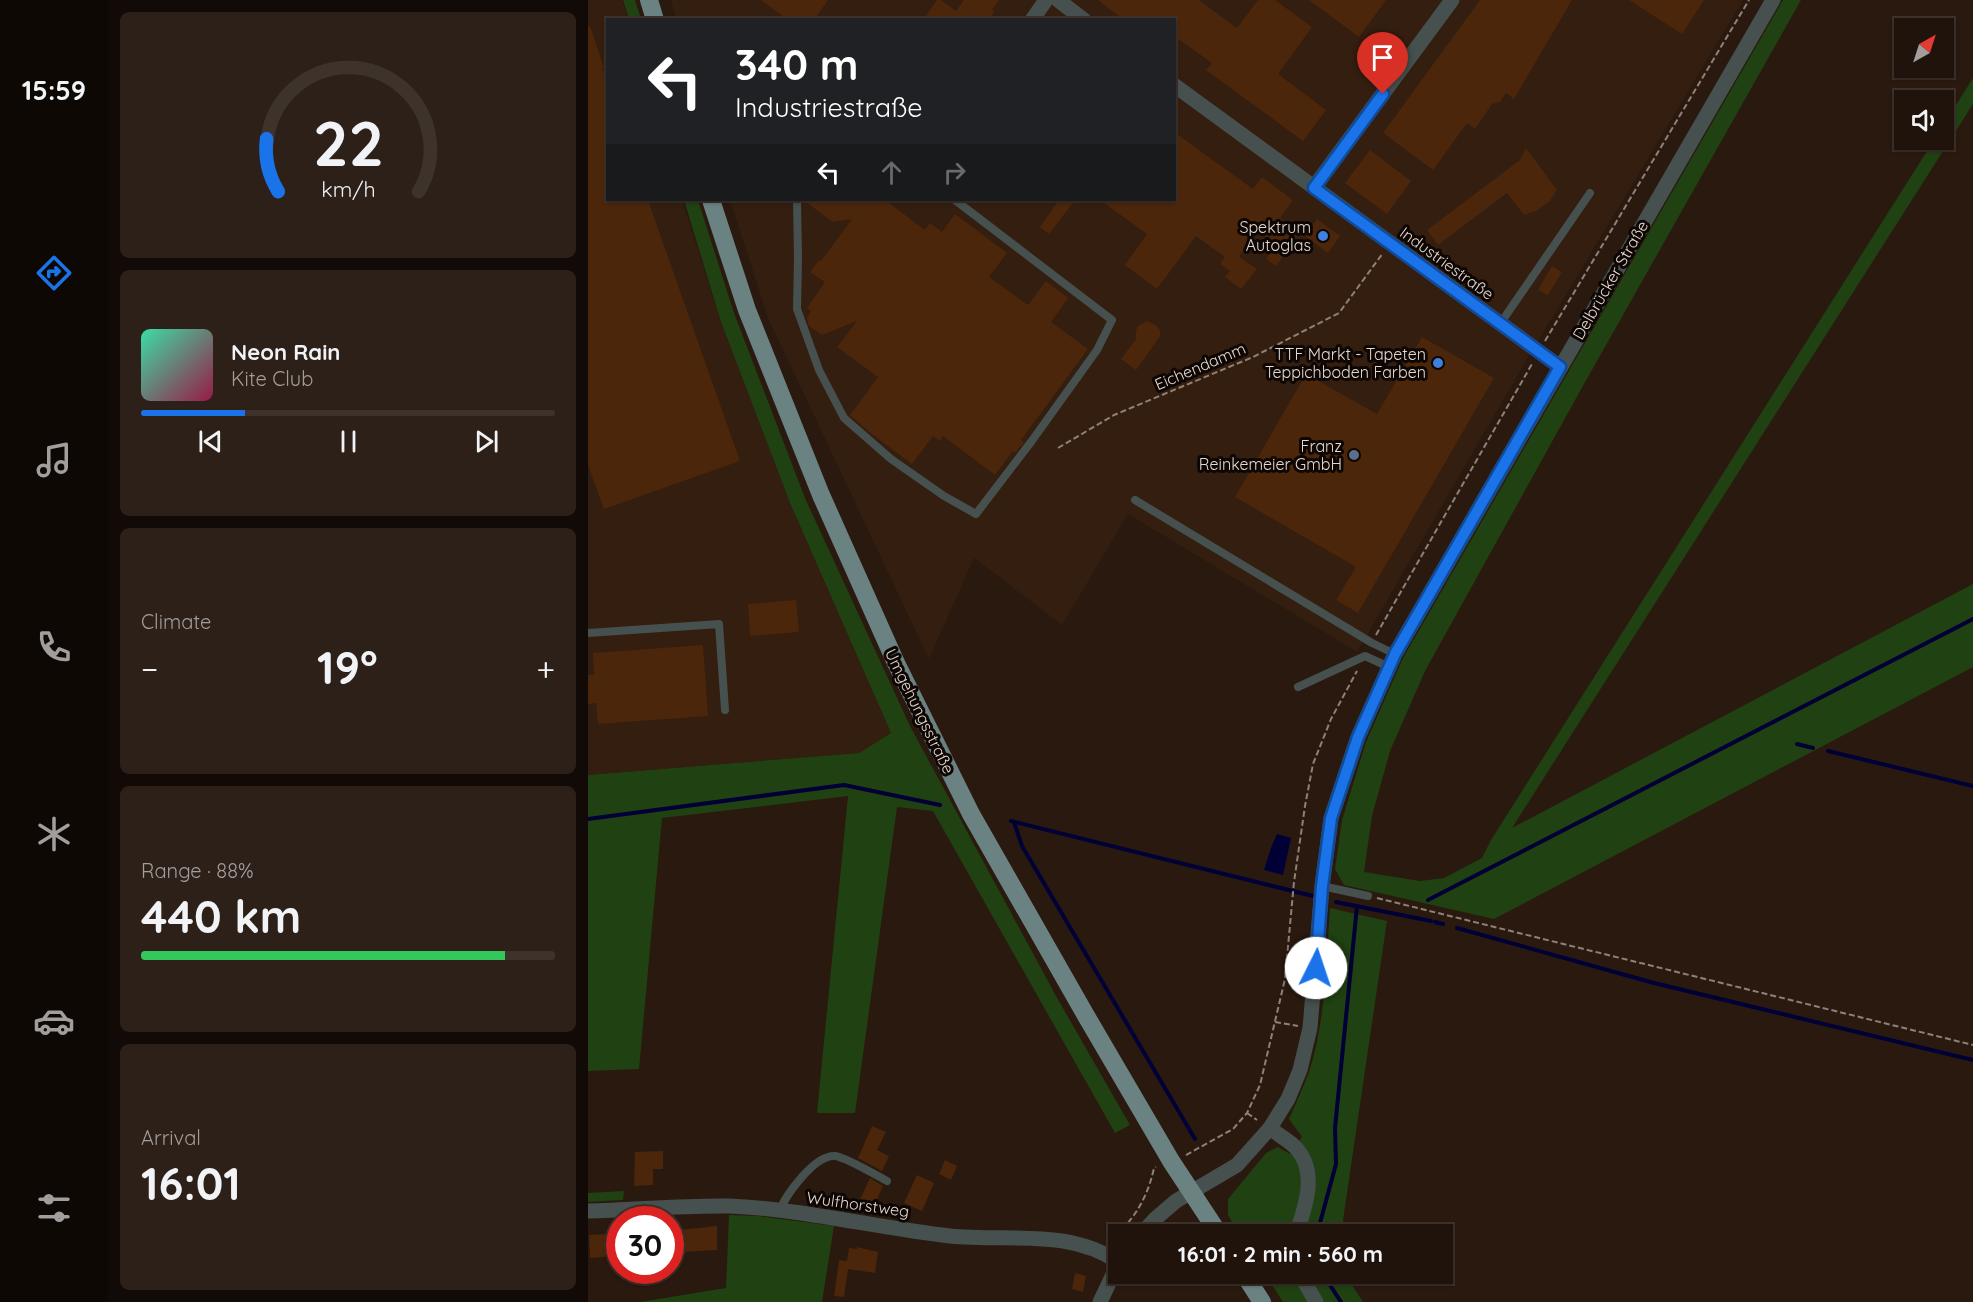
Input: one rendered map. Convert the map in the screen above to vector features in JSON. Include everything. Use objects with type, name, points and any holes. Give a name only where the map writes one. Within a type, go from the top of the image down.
[{"type":"main road","points":[[649,0],[654,18]]},
{"type":"main road","name":"Umgehungsstraße","points":[[711,201],[747,310],[821,495],[896,663],[971,814],[1085,1014],[1191,1192]]},
{"type":"main road","points":[[1191,1192],[1212,1224]]},
{"type":"main road","points":[[1250,1284],[1262,1302]]},
{"type":"street","points":[[1033,18],[1046,0]]},
{"type":"street","points":[[1058,0],[1081,18]]},
{"type":"street","points":[[1314,188],[1452,0]]},
{"type":"street","name":"Delbrücker Straße","points":[[1150,1224],[1176,1202],[1237,1166],[1270,1128],[1288,1099],[1300,1070],[1310,1028],[1322,886],[1331,818],[1358,737],[1392,660],[1773,0]]},
{"type":"street","name":"Industriestraße","points":[[1176,87],[1560,367]]},
{"type":"street","points":[[1270,1128],[1293,1145],[1302,1157],[1309,1175],[1300,1224]]},
{"type":"street","name":"Wulfhorstweg","points":[[588,1211],[729,1206],[952,1236],[1046,1238],[1079,1243],[1108,1255]]},
{"type":"street","points":[[1100,1302],[1109,1284]]},
{"type":"street","points":[[1306,1284],[1316,1302]]},
{"type":"lane","points":[[1500,324],[1590,193]]},
{"type":"lane","points":[[797,201],[796,309],[819,370],[844,418],[891,459],[944,496],[976,514],[1097,350],[1112,320],[956,201]]},
{"type":"lane","points":[[1135,500],[1372,643],[1392,660]]},
{"type":"lane","points":[[588,633],[719,624],[725,710]]},
{"type":"lane","points":[[1298,687],[1365,656],[1392,660]]},
{"type":"lane","points":[[1322,886],[1368,896]]},
{"type":"lane","points":[[779,1211],[796,1185],[825,1158],[837,1156],[887,1181]]},
{"type":"path","points":[[1372,643],[1539,352],[1749,0]]},
{"type":"path","name":"Eichendamm","points":[[1058,448],[1114,415],[1253,357],[1339,313],[1390,244]]},
{"type":"path","points":[[1247,1113],[1260,1085],[1285,979],[1294,882],[1313,764],[1331,719],[1365,656]]},
{"type":"path","points":[[1368,896],[1973,1045]]},
{"type":"path","points":[[1275,1022],[1310,1028]]},
{"type":"shaded area","points":[[588,0],[622,0],[628,18],[606,18],[606,201],[682,201],[721,322],[790,503],[891,733],[859,753],[588,775]]},
{"type":"shaded area","points":[[671,0],[1743,0],[1523,366],[1357,652],[1128,514],[1062,625],[974,558],[929,659],[768,318],[730,201],[1176,201],[1176,18],[676,18]]},
{"type":"shaded area","points":[[1277,834],[1291,838],[1283,875],[1264,870]]},
{"type":"green space","points":[[623,0],[635,0],[641,18],[629,18]]},
{"type":"green space","points":[[1783,0],[1801,0],[1425,671],[1390,751],[1372,816],[1364,872],[1420,881],[1444,878],[1482,858],[1491,840],[1928,150],[1944,150],[1512,828],[1973,584],[1973,667],[1494,919],[1344,885],[1335,869],[1342,820],[1366,742],[1403,658]]},
{"type":"green space","points":[[1973,78],[1973,104],[1954,134],[1954,108]]},
{"type":"green space","points":[[684,201],[698,201],[734,313],[805,498],[910,726],[1056,996],[1130,1125],[1115,1133],[933,811],[897,807],[855,1113],[817,1113],[848,796],[662,818],[639,1069],[588,1071],[588,775],[859,753],[891,733],[790,503],[721,322]]},
{"type":"green space","points":[[1330,908],[1387,921],[1342,1224],[1233,1224],[1228,1215],[1228,1199],[1266,1153],[1278,1147],[1290,1154],[1302,1137],[1289,1119],[1315,1052],[1324,991]]},
{"type":"green space","points":[[624,1191],[623,1200],[588,1202],[588,1193]]},
{"type":"green space","points":[[729,1215],[758,1216],[834,1226],[822,1302],[640,1302],[726,1288]]},
{"type":"green space","points":[[1271,1284],[1351,1284],[1363,1302],[1283,1302]]},
{"type":"building","points":[[761,0],[828,0],[815,18],[785,18]]},
{"type":"building","points":[[937,0],[941,0],[956,11],[964,0],[999,0],[990,18],[924,18]]},
{"type":"building","points":[[1098,0],[1199,0],[1237,28],[1258,0],[1275,0],[1312,27],[1278,74],[1326,110],[1303,141],[1206,70],[1212,63],[1176,37],[1176,18],[1121,18]]},
{"type":"building","points":[[1309,0],[1386,0],[1359,37]]},
{"type":"building","points":[[1480,0],[1572,0],[1514,99],[1506,93],[1500,102],[1492,104],[1475,129],[1467,123],[1433,170],[1383,133]]},
{"type":"building","points":[[1629,0],[1704,0],[1682,34]]},
{"type":"building","points":[[590,26],[606,79],[606,201],[648,201],[740,461],[604,509],[588,465],[588,27]]},
{"type":"building","points":[[1176,133],[1253,189],[1262,177],[1293,200],[1280,218],[1300,233],[1276,266],[1266,259],[1277,244],[1258,231],[1239,257],[1257,269],[1241,289],[1225,277],[1230,271],[1220,264],[1225,257],[1196,236],[1157,289],[1125,265],[1147,234],[1101,201],[1176,201]]},
{"type":"building","points":[[1526,148],[1557,190],[1549,202],[1536,211],[1524,215],[1507,193],[1438,245],[1427,230],[1520,160]]},
{"type":"building","points":[[1370,150],[1411,181],[1387,214],[1345,183]]},
{"type":"building","points":[[804,201],[886,201],[925,230],[930,223],[942,232],[955,214],[1007,253],[989,277],[1028,305],[1046,281],[1068,298],[1051,322],[1088,349],[1021,440],[1024,442],[1015,453],[1013,451],[995,475],[943,436],[940,441],[933,436],[912,464],[850,415],[878,377],[837,347],[857,321],[822,335],[809,326],[807,318],[811,311],[807,308],[825,282],[810,272],[852,219],[833,222]]},
{"type":"building","points":[[1058,201],[1074,201],[1049,234],[1040,227]]},
{"type":"building","name":"Spektrum Autoglas","points":[[1317,219],[1340,236],[1328,253],[1305,236]]},
{"type":"building","points":[[1552,266],[1562,272],[1548,295],[1538,290]]},
{"type":"building","points":[[1147,321],[1156,325],[1160,330],[1160,336],[1136,370],[1121,359],[1136,339],[1138,326]]},
{"type":"building","name":"Franz Reinkemeier GmbH","points":[[1422,337],[1494,378],[1358,613],[1336,600],[1356,567],[1235,497],[1306,374],[1377,414]]},
{"type":"building","points":[[796,600],[799,632],[750,636],[748,604]]},
{"type":"building","points":[[703,645],[708,716],[598,724],[596,703],[588,704],[588,675],[594,675],[593,653]]},
{"type":"building","points":[[872,1126],[886,1132],[877,1150],[889,1156],[882,1171],[858,1158]]},
{"type":"building","points":[[663,1151],[663,1169],[653,1169],[653,1185],[634,1186],[635,1152]]},
{"type":"building","points":[[945,1160],[957,1166],[951,1180],[939,1174]]},
{"type":"building","points":[[917,1175],[934,1183],[922,1211],[904,1203]]},
{"type":"building","points":[[870,1178],[883,1186],[871,1213],[857,1206]]},
{"type":"building","points":[[717,1226],[717,1250],[684,1252],[684,1230]]},
{"type":"building","points":[[606,1234],[606,1257],[590,1258],[589,1235]]},
{"type":"building","points":[[857,1247],[878,1252],[875,1273],[848,1269],[844,1297],[834,1296],[839,1260],[847,1261],[849,1248],[857,1249]]},
{"type":"building","points":[[1075,1273],[1086,1276],[1083,1292],[1072,1289]]},
{"type":"waterway","points":[[1428,900],[1973,619]]},
{"type":"waterway","points":[[1797,744],[1813,748]]},
{"type":"waterway","points":[[1828,751],[1973,786]]},
{"type":"waterway","points":[[588,819],[844,785],[940,805]]},
{"type":"waterway","points":[[1011,821],[1313,896]]},
{"type":"waterway","points":[[1014,822],[1022,846],[1195,1139]]},
{"type":"waterway","points":[[1336,902],[1431,921]]},
{"type":"waterway","points":[[1320,1224],[1336,1164],[1335,1128],[1357,906]]},
{"type":"waterway","points":[[1435,922],[1443,924]]},
{"type":"waterway","points":[[1457,928],[1654,983],[1973,1060]]},
{"type":"waterway","points":[[1329,1284],[1341,1302]]},
{"type":"place","name":"Spektrum Autoglas","points":[[1323,236]]},
{"type":"place","name":"TTF Markt - Tapeten Teppichboden Farben","points":[[1438,363]]},
{"type":"place","name":"Franz Reinkemeier GmbH","points":[[1354,455]]},
{"type":"route","points":[[1316,968],[1322,886],[1331,818],[1358,737],[1395,654],[1560,367],[1314,188],[1383,94]]}]
